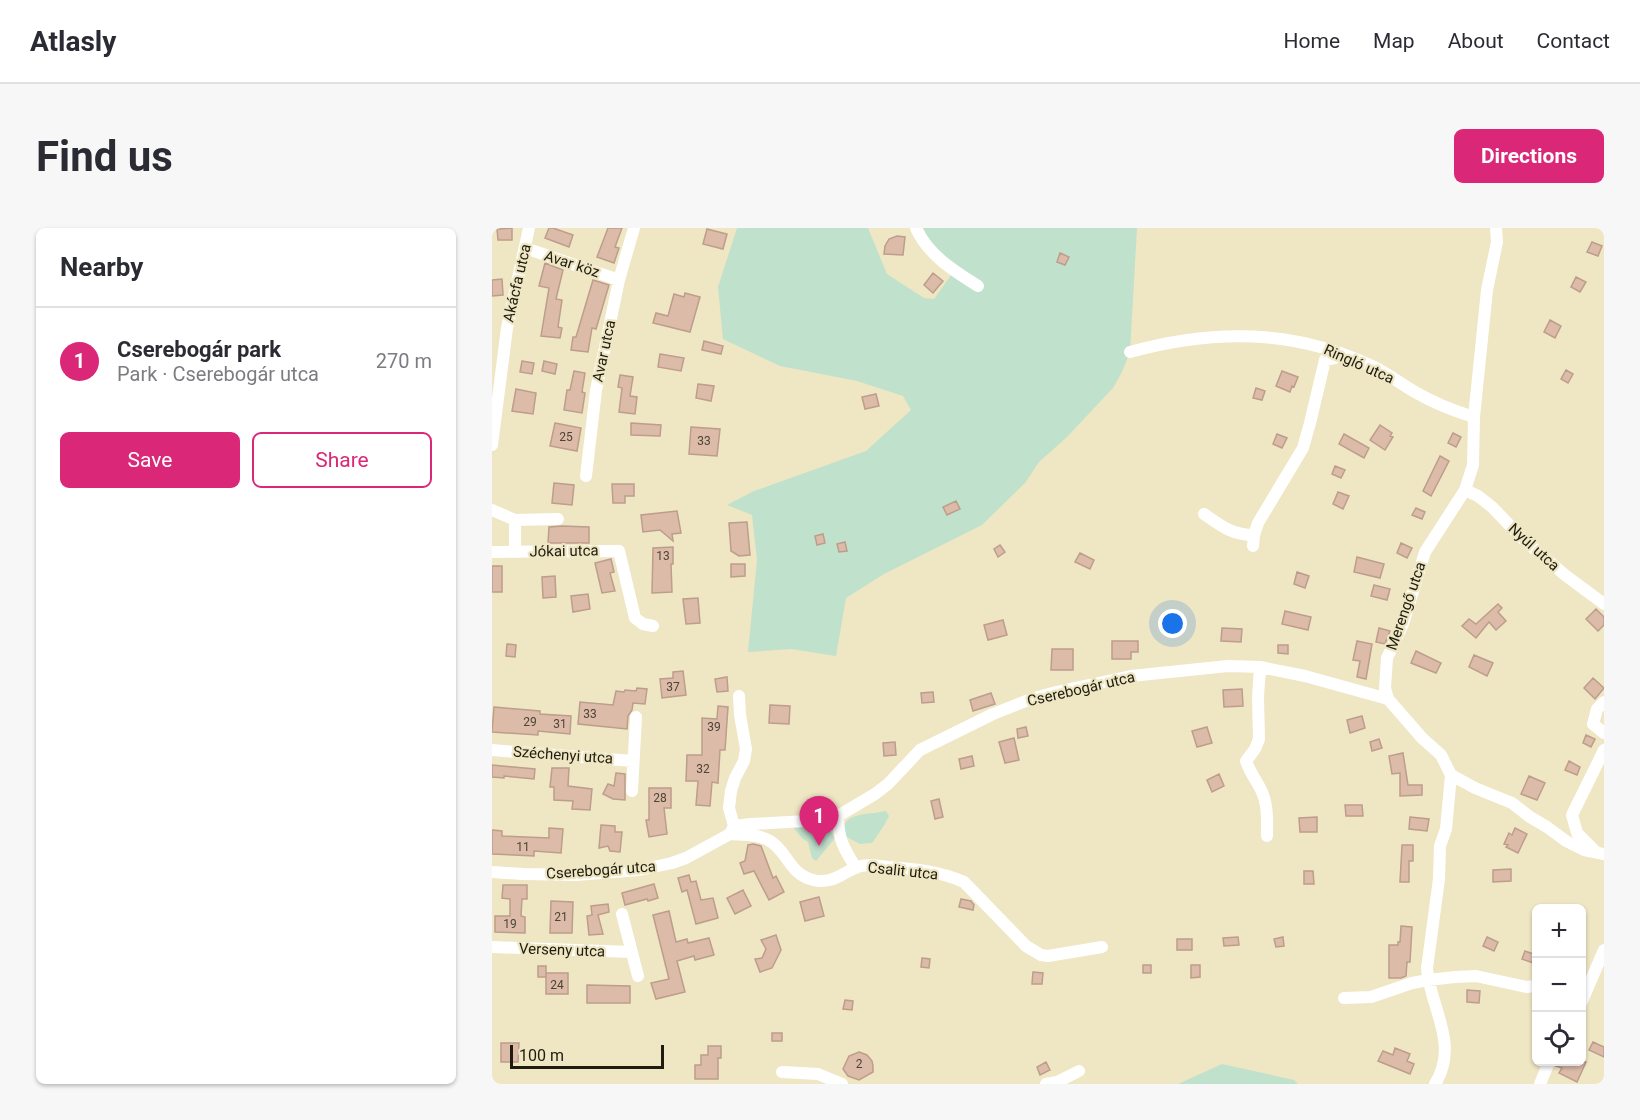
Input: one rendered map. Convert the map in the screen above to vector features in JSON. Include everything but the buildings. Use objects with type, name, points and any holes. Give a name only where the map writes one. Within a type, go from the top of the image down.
[{"type":"street","name":"Akácfa utca","points":[[492,445],[507,328],[529,228]]},
{"type":"street","name":"Avar utca","points":[[586,476],[596,390],[619,280],[634,228]]},
{"type":"street","points":[[916,228],[932,252],[978,286]]},
{"type":"street","name":"Merengő utca","points":[[1388,699],[1384,688],[1387,658],[1403,624],[1425,552],[1465,490],[1473,465],[1474,417],[1487,290],[1497,242],[1496,228]]},
{"type":"street","name":"Avar köz","points":[[525,248],[619,280]]},
{"type":"street","name":"Ringló utca","points":[[1130,352],[1175,340],[1239,336],[1264,336],[1305,342],[1375,368],[1453,411],[1474,417]]},
{"type":"street","points":[[1204,514],[1229,531],[1253,541],[1258,523],[1303,448],[1324,360],[1341,354]]},
{"type":"street","name":"Nyúl utca","points":[[1465,490],[1478,496],[1492,507],[1524,540],[1604,604]]},
{"type":"street","points":[[492,510],[515,520],[558,519]]},
{"type":"street","points":[[515,520],[515,552]]},
{"type":"street","name":"Jókai utca","points":[[492,552],[619,551],[635,618],[643,624],[653,626]]},
{"type":"street","name":"Cserebogár utca","points":[[492,872],[565,875],[639,870],[679,860],[732,830],[751,824],[806,821],[838,816],[888,784],[924,747],[993,714],[1031,699],[1131,676],[1228,666],[1260,667],[1305,676],[1388,699]]},
{"type":"street","points":[[1260,667],[1259,739],[1246,761],[1249,771],[1263,794],[1267,836]]},
{"type":"street","points":[[732,830],[729,808],[731,791],[744,761],[746,749],[739,696]]},
{"type":"street","points":[[1388,699],[1422,738],[1441,755],[1451,775],[1446,829],[1440,846],[1439,879],[1427,968],[1428,980],[1442,1021],[1445,1056],[1442,1072],[1435,1084]]},
{"type":"street","points":[[1604,702],[1597,709],[1593,724],[1604,733]]},
{"type":"street","name":"Széchenyi utca","points":[[632,791],[636,717]]},
{"type":"street","name":"Széchenyi utca","points":[[492,750],[633,761]]},
{"type":"street","points":[[1600,853],[1577,833],[1572,814],[1604,750]]},
{"type":"street","points":[[1451,775],[1475,788],[1512,802],[1530,818],[1566,841],[1584,850],[1600,853]]},
{"type":"street","points":[[838,816],[838,834],[856,868]]},
{"type":"street","name":"Csalit utca","points":[[732,830],[772,842],[795,871],[812,880],[822,882],[856,868],[872,866],[921,870],[951,876],[964,882],[1026,946],[1041,955],[1048,956],[1102,947]]},
{"type":"street","points":[[622,914],[638,976]]},
{"type":"street","name":"Verseny utca","points":[[492,947],[632,952]]},
{"type":"street","points":[[1586,990],[1604,950]]},
{"type":"street","points":[[1344,998],[1371,997],[1428,980],[1476,976],[1532,986]]},
{"type":"street","points":[[1540,1084],[1547,1066]]},
{"type":"street","points":[[1046,1084],[1057,1082],[1079,1071]]},
{"type":"street","points":[[782,1072],[818,1074],[842,1084]]},
{"type":"green space","points":[[737,228],[868,228],[887,274],[924,298],[934,299],[957,267],[937,250],[923,228],[1137,228],[1130,352],[1113,388],[1066,438],[1039,462],[1025,483],[982,525],[884,574],[846,598],[836,656],[791,649],[748,652],[757,560],[752,515],[727,505],[754,491],[866,451],[911,410],[903,396],[857,381],[780,366],[723,339],[718,287]]},
{"type":"green space","points":[[886,811],[889,816],[872,843],[860,844],[845,836],[846,822],[851,818]]},
{"type":"green space","points":[[826,825],[835,838],[816,861],[812,858],[808,842],[792,826]]},
{"type":"green space","points":[[1222,1064],[1294,1080],[1298,1084],[1178,1084]]},
{"type":"place","name":"Cserebogár park","points":[[819,846]]}]
